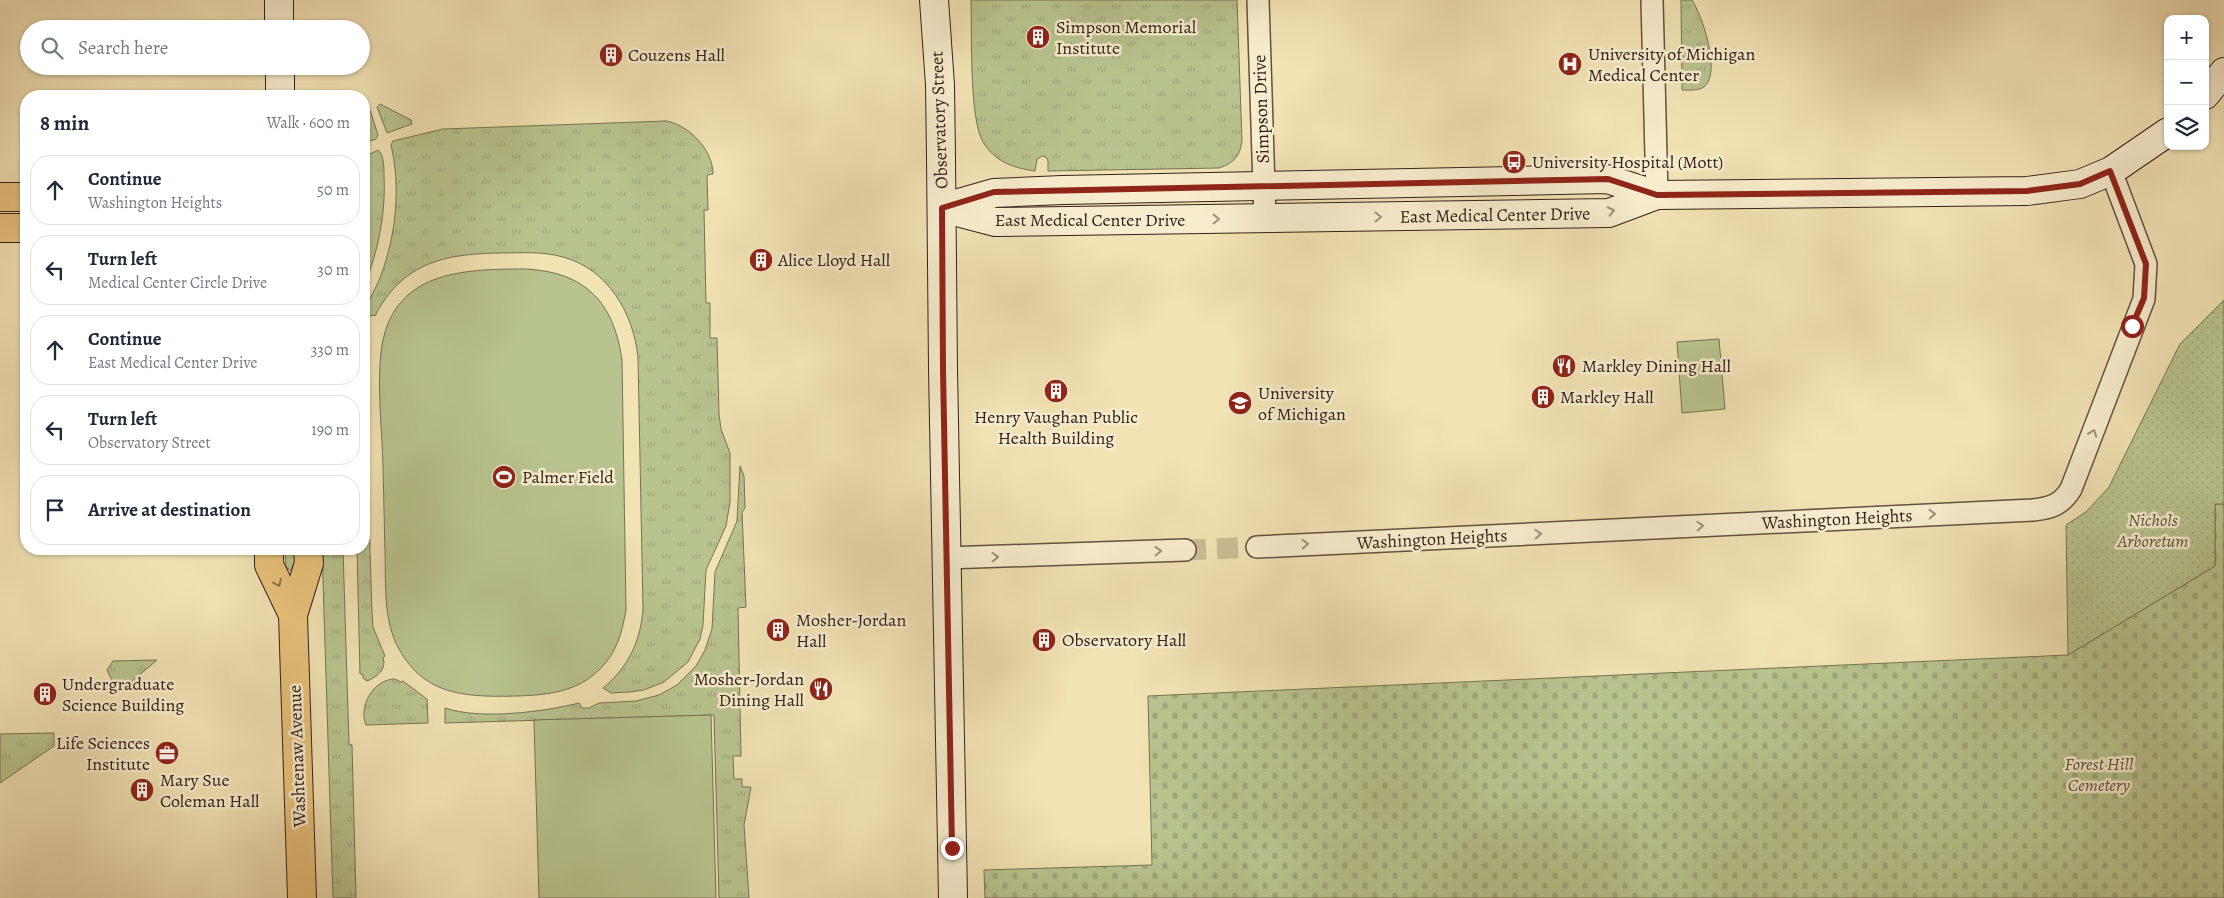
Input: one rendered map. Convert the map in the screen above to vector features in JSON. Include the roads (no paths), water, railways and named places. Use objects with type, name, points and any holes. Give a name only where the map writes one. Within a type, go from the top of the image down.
[{"type":"main road","points":[[0,197],[20,197]]},
{"type":"main road","points":[[0,228],[20,228]]},
{"type":"main road","name":"Washtenaw Avenue","points":[[269,555],[269,565],[293,615]]},
{"type":"main road","name":"Washtenaw Avenue","points":[[302,898],[293,615],[309,563],[308,555]]},
{"type":"street","points":[[279,0],[280,20]]},
{"type":"street","name":"Simpson Drive","points":[[1258,0],[1265,219]]},
{"type":"street","points":[[1652,0],[1657,195]]},
{"type":"street","name":"Observatory Street","points":[[935,1],[940,85],[946,558],[953,898]]},
{"type":"street","points":[[2209,90],[2224,72]]},
{"type":"street","points":[[280,75],[280,90]]},
{"type":"street","name":"East Medical Center Drive","points":[[942,208],[994,192],[1608,179],[1657,195],[2027,191],[2080,184],[2110,171],[2164,135]]},
{"type":"street","name":"Washington Heights","points":[[1257,547],[2050,508],[2063,502],[2074,484],[2144,298],[2146,264],[2110,171]]},
{"type":"street","name":"East Medical Center Drive","points":[[942,208],[995,222],[1609,213],[1657,195]]},
{"type":"street","points":[[946,558],[1185,550]]},
{"type":"tunnel","points":[[1185,550],[1257,547]]},
{"type":"place","name":"Simpson Memorial Institute","points":[[1038,37]]},
{"type":"place","name":"Couzens Hall","points":[[611,55]]},
{"type":"place","name":"University of Michigan Medical Center","points":[[1570,64]]},
{"type":"place","name":"University Hospital (Mott)","points":[[1514,162]]},
{"type":"place","name":"Alice Lloyd Hall","points":[[761,260]]},
{"type":"place","name":"Markley Dining Hall","points":[[1564,366]]},
{"type":"place","name":"Henry Vaughan Public Health Building","points":[[1056,391]]},
{"type":"place","name":"Markley Hall","points":[[1543,397]]},
{"type":"place","name":"University of Michigan","points":[[1240,403]]},
{"type":"place","name":"Palmer Field","points":[[504,477]]},
{"type":"place","name":"Mosher-Jordan Hall","points":[[778,630]]},
{"type":"place","name":"Observatory Hall","points":[[1044,640]]},
{"type":"place","name":"Mosher-Jordan Dining Hall","points":[[821,689]]},
{"type":"place","name":"Undergraduate Science Building","points":[[45,694]]},
{"type":"place","name":"Life Sciences Institute","points":[[167,753]]},
{"type":"place","name":"Mary Sue Coleman Hall","points":[[142,790]]},
{"type":"park label","name":"Nichols Arboretum","points":[[2153,530]]},
{"type":"park label","name":"Forest Hill Cemetery","points":[[2099,774]]}]
